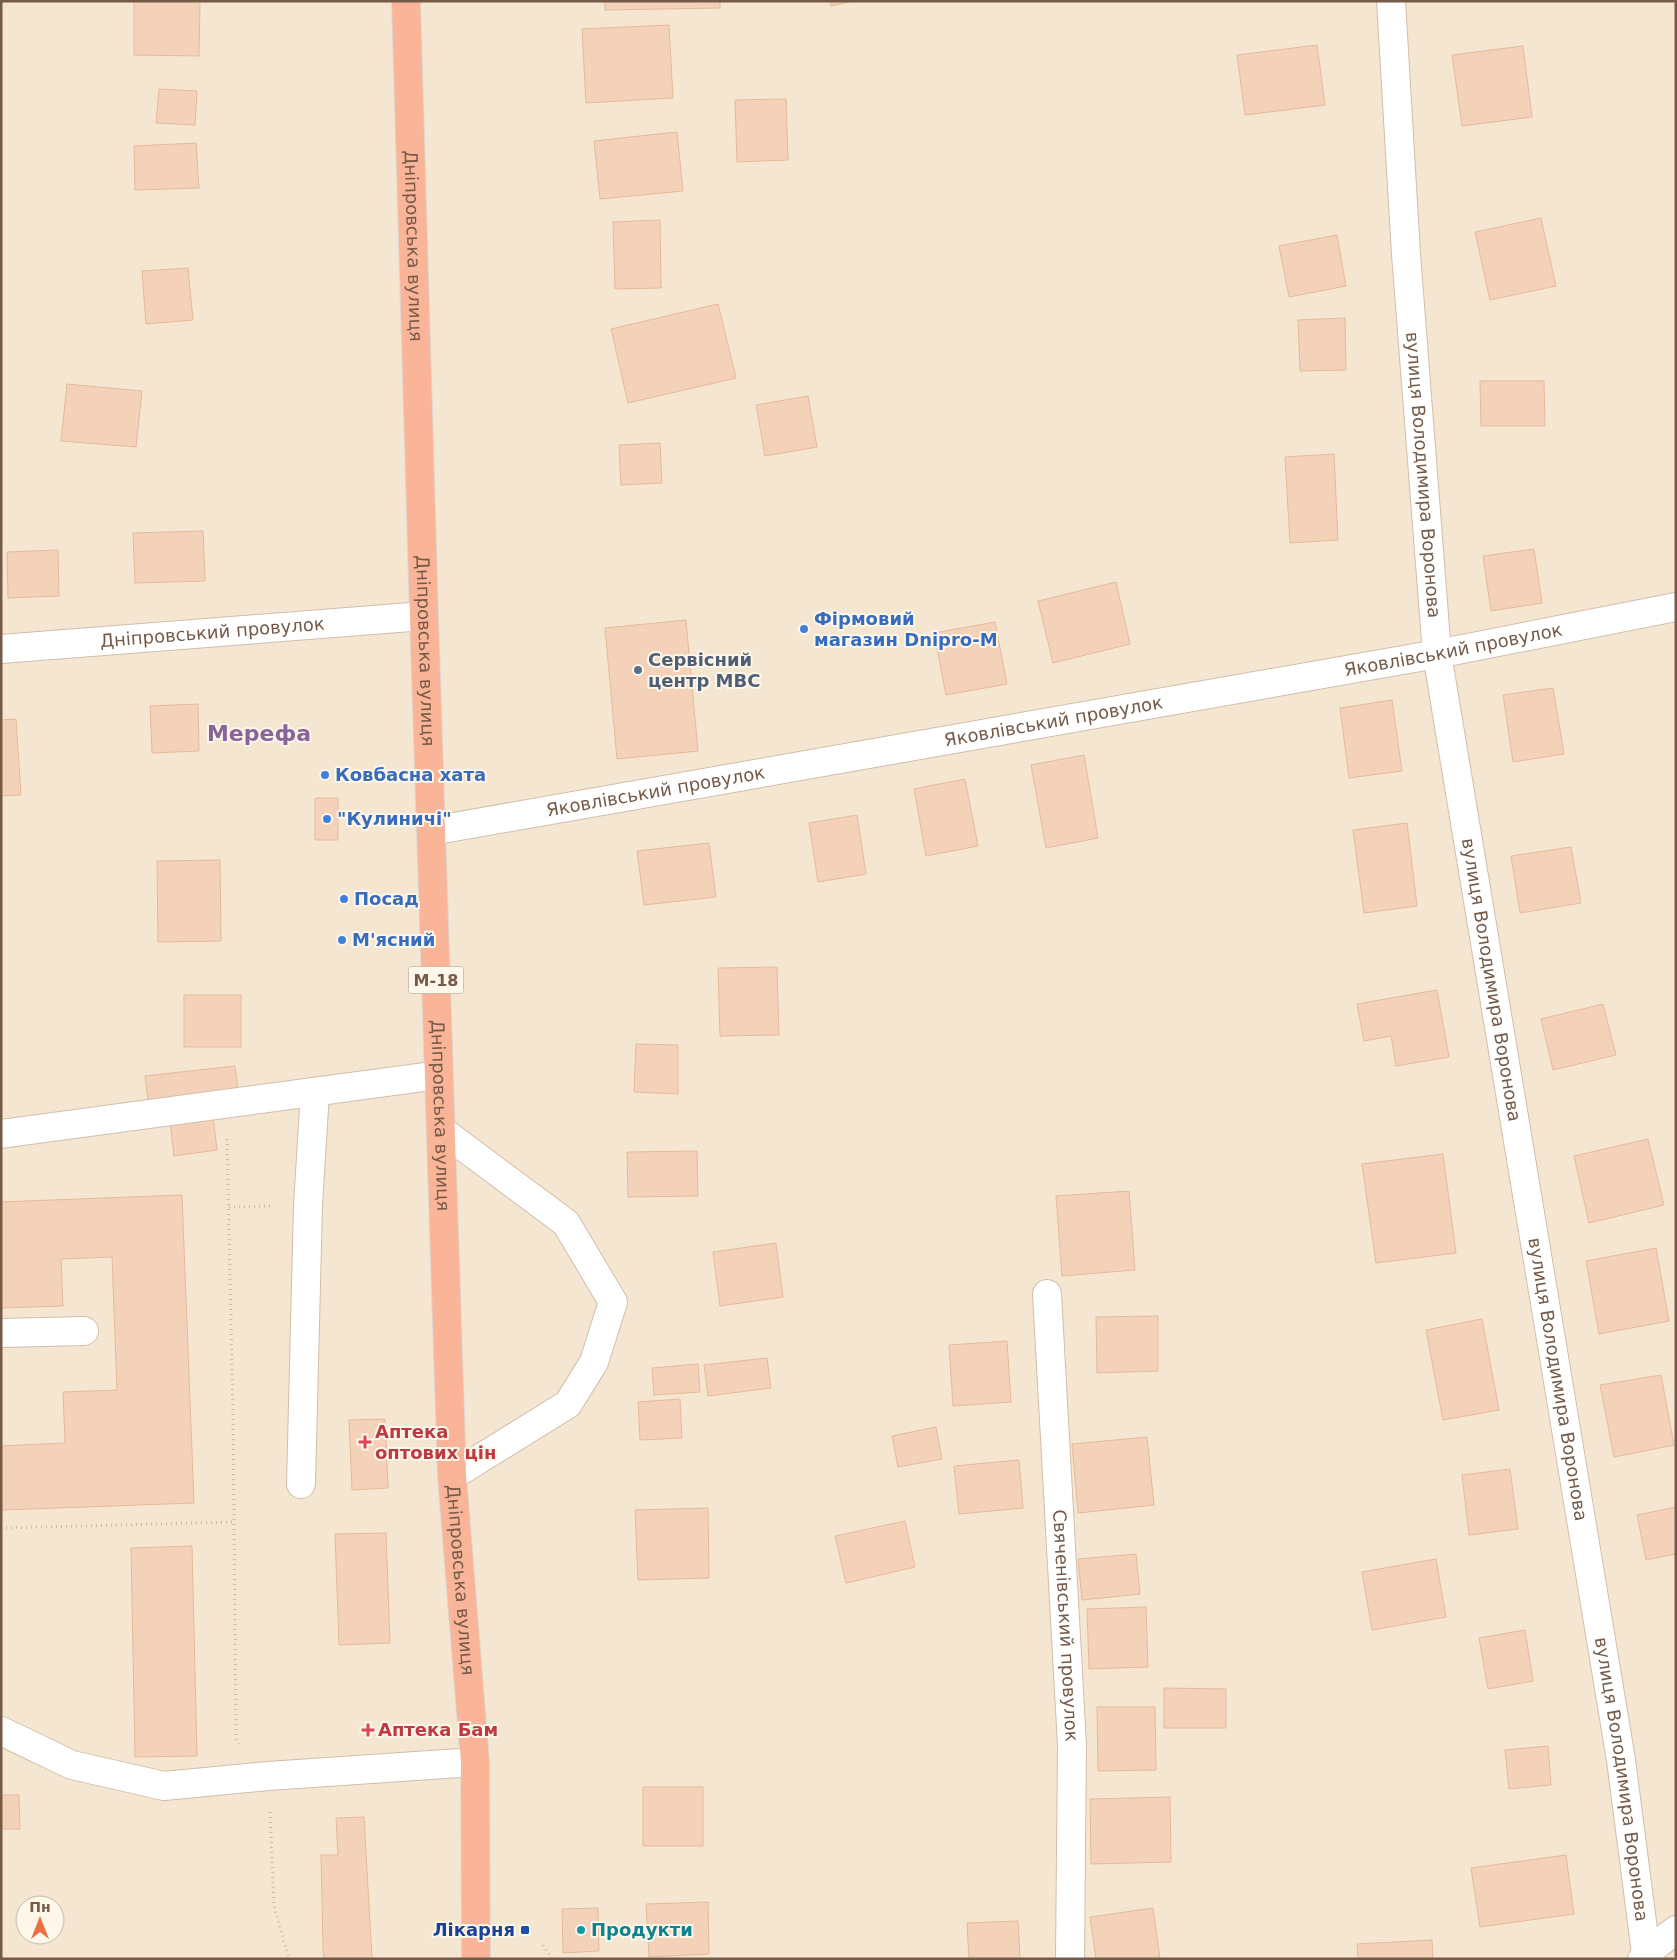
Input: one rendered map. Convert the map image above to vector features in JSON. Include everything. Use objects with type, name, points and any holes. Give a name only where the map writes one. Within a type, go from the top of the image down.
[{"type":"highway","name":"Дніпровська вулиця","points":[[406,1],[452,1476],[475,1762],[476,1959]]},
{"type":"street","name":"вулиця Володимира Воронова","points":[[1392,1],[1406,254],[1437,654],[1621,1760],[1644,1956]]},
{"type":"street","name":"Яковлівський провулок","points":[[432,831],[1437,654],[1676,607]]},
{"type":"street","name":"Дніпровський провулок","points":[[1,649],[424,616]]},
{"type":"street","points":[[1,1134],[439,1075]]},
{"type":"street","points":[[301,1484],[308,1206],[315,1092]]},
{"type":"street","points":[[441,1130],[566,1223],[613,1302],[594,1362],[568,1404],[452,1476]]},
{"type":"street","name":"Свяченівський провулок","points":[[1047,1294],[1072,1746],[1070,1959]]},
{"type":"street","points":[[1,1333],[84,1331]]},
{"type":"street","points":[[1,1731],[72,1765],[164,1786],[268,1776],[475,1762]]},
{"type":"street","points":[[1644,1956],[1676,1930]]},
{"type":"path","points":[[226,1103],[236,1739],[268,1776],[274,1906],[289,1959]]},
{"type":"path","points":[[229,1207],[308,1206]]},
{"type":"path","points":[[1,1528],[234,1522]]},
{"type":"path","points":[[543,1944],[552,1959]]},
{"type":"shaded area","name":"Мерефа","points":[[1,1],[1676,1],[1676,1959],[1,1959]]},
{"type":"building","points":[[134,1],[200,1],[199,56],[134,55]]},
{"type":"building","points":[[605,1],[720,1],[720,8],[605,10]]},
{"type":"building","points":[[830,1],[853,1],[831,6]]},
{"type":"building","points":[[669,25],[673,98],[586,103],[582,29]]},
{"type":"building","points":[[1317,45],[1325,105],[1245,115],[1237,55]]},
{"type":"building","points":[[1523,46],[1532,117],[1462,126],[1452,55]]},
{"type":"building","points":[[159,89],[197,91],[195,125],[156,123]]},
{"type":"building","points":[[786,99],[788,160],[737,162],[735,100]]},
{"type":"building","points":[[677,132],[683,191],[600,199],[594,141]]},
{"type":"building","points":[[196,143],[199,188],[135,190],[134,146]]},
{"type":"building","points":[[1541,218],[1556,286],[1490,300],[1475,232]]},
{"type":"building","points":[[660,220],[661,288],[615,289],[613,222]]},
{"type":"building","points":[[1337,235],[1346,286],[1289,297],[1279,246]]},
{"type":"building","points":[[188,268],[193,320],[146,324],[142,271]]},
{"type":"building","points":[[718,304],[736,378],[628,403],[611,329]]},
{"type":"building","points":[[1345,318],[1346,370],[1300,371],[1298,320]]},
{"type":"building","points":[[1480,381],[1544,381],[1545,426],[1481,426]]},
{"type":"building","points":[[67,384],[142,391],[136,447],[61,441]]},
{"type":"building","points":[[808,396],[817,447],[765,456],[756,405]]},
{"type":"building","points":[[660,443],[662,483],[621,485],[619,445]]},
{"type":"building","points":[[1334,454],[1338,540],[1290,543],[1285,457]]},
{"type":"building","points":[[203,531],[205,581],[135,583],[133,533]]},
{"type":"building","points":[[1534,549],[1542,603],[1491,611],[1483,556]]},
{"type":"building","points":[[58,550],[59,596],[8,598],[7,552]]},
{"type":"building","points":[[1116,582],[1130,644],[1053,663],[1038,601]]},
{"type":"building","points":[[686,620],[698,751],[617,759],[605,628]]},
{"type":"building","points":[[995,622],[1007,684],[946,695],[934,633]]},
{"type":"building","points":[[1553,688],[1564,754],[1513,762],[1503,695]]},
{"type":"building","points":[[1392,700],[1402,771],[1349,778],[1340,708]]},
{"type":"building","points":[[198,704],[199,751],[152,753],[150,706]]},
{"type":"building","points":[[16,719],[21,795],[1,796],[1,720]]},
{"type":"building","points":[[1084,755],[1098,838],[1046,848],[1031,765]]},
{"type":"building","points":[[965,779],[978,846],[926,856],[914,789]]},
{"type":"building","name":"\"Кулиничі\"","points":[[315,798],[338,798],[338,840],[315,840]]},
{"type":"building","points":[[857,815],[866,874],[818,882],[809,823]]},
{"type":"building","points":[[1407,823],[1417,906],[1364,913],[1353,830]]},
{"type":"building","points":[[709,843],[716,897],[644,905],[637,851]]},
{"type":"building","points":[[1571,847],[1581,903],[1520,913],[1511,856]]},
{"type":"building","points":[[220,860],[221,941],[158,942],[157,861]]},
{"type":"building","points":[[777,967],[779,1035],[720,1036],[718,968]]},
{"type":"building","points":[[1437,990],[1449,1057],[1396,1066],[1391,1036],[1364,1041],[1357,1004]]},
{"type":"building","points":[[184,995],[241,995],[241,1047],[184,1047]]},
{"type":"building","points":[[1603,1004],[1616,1055],[1553,1070],[1541,1019]]},
{"type":"building","points":[[636,1044],[678,1045],[678,1094],[634,1092]]},
{"type":"building","points":[[235,1066],[238,1090],[148,1100],[145,1076]]},
{"type":"building","points":[[213,1116],[217,1150],[174,1156],[170,1121]]},
{"type":"building","points":[[1648,1139],[1664,1205],[1589,1223],[1574,1156]]},
{"type":"building","points":[[697,1151],[698,1196],[628,1197],[627,1152]]},
{"type":"building","points":[[1443,1154],[1456,1253],[1376,1263],[1362,1164]]},
{"type":"building","points":[[1129,1191],[1135,1270],[1062,1276],[1056,1196]]},
{"type":"building","points":[[182,1195],[194,1503],[1,1510],[1,1446],[65,1443],[63,1392],[117,1390],[112,1257],[61,1259],[63,1306],[1,1308],[1,1202]]},
{"type":"building","points":[[776,1243],[783,1297],[720,1306],[713,1252]]},
{"type":"building","points":[[1656,1248],[1669,1321],[1599,1334],[1586,1261]]},
{"type":"building","points":[[1158,1316],[1158,1371],[1097,1373],[1096,1317]]},
{"type":"building","points":[[1482,1319],[1499,1410],[1443,1420],[1426,1330]]},
{"type":"building","points":[[1007,1341],[1011,1402],[953,1406],[949,1345]]},
{"type":"building","points":[[767,1358],[771,1388],[708,1396],[704,1365]]},
{"type":"building","points":[[698,1364],[700,1392],[654,1395],[652,1368]]},
{"type":"building","points":[[1661,1375],[1674,1445],[1614,1457],[1600,1385]]},
{"type":"building","points":[[680,1399],[682,1438],[640,1440],[638,1402]]},
{"type":"building","points":[[385,1419],[388,1488],[352,1490],[349,1420]]},
{"type":"building","points":[[936,1427],[942,1459],[898,1467],[892,1436]]},
{"type":"building","points":[[1147,1437],[1154,1505],[1078,1513],[1072,1444]]},
{"type":"building","points":[[1019,1460],[1023,1508],[959,1514],[954,1466]]},
{"type":"building","points":[[1510,1469],[1518,1529],[1469,1535],[1462,1475]]},
{"type":"building","points":[[1676,1507],[1676,1554],[1646,1560],[1637,1515]]},
{"type":"building","points":[[708,1508],[709,1578],[638,1580],[635,1510]]},
{"type":"building","points":[[905,1521],[915,1567],[846,1583],[835,1536]]},
{"type":"building","points":[[386,1533],[390,1643],[339,1645],[335,1534]]},
{"type":"building","points":[[192,1546],[197,1756],[135,1757],[131,1548]]},
{"type":"building","points":[[1136,1554],[1140,1594],[1082,1600],[1078,1559]]},
{"type":"building","points":[[1436,1559],[1446,1617],[1372,1630],[1362,1572]]},
{"type":"building","points":[[1146,1607],[1148,1667],[1089,1669],[1087,1609]]},
{"type":"building","points":[[1525,1630],[1533,1681],[1488,1689],[1479,1638]]},
{"type":"building","points":[[1164,1688],[1226,1689],[1226,1728],[1164,1728]]},
{"type":"building","points":[[1097,1707],[1155,1707],[1156,1770],[1098,1771]]},
{"type":"building","points":[[1548,1746],[1551,1785],[1509,1789],[1505,1750]]},
{"type":"building","points":[[643,1787],[703,1787],[703,1846],[643,1846]]},
{"type":"building","points":[[1,1795],[19,1795],[20,1829],[1,1829]]},
{"type":"building","points":[[1170,1797],[1171,1862],[1091,1864],[1090,1799]]},
{"type":"building","points":[[364,1817],[372,1959],[324,1959],[321,1855],[338,1855],[336,1818]]},
{"type":"building","points":[[1566,1855],[1574,1914],[1480,1927],[1471,1868]]},
{"type":"building","points":[[708,1902],[709,1954],[649,1957],[646,1904]]},
{"type":"building","name":"Продукти","points":[[598,1908],[599,1951],[563,1953],[562,1909]]},
{"type":"building","points":[[1153,1908],[1160,1959],[1096,1959],[1090,1917]]},
{"type":"building","points":[[1018,1921],[1020,1959],[969,1959],[967,1923]]},
{"type":"building","points":[[1432,1940],[1433,1959],[1358,1959],[1357,1944]]},
{"type":"place","name":"Фірмовий магазин Dnipro-M","points":[[804,629]]},
{"type":"place","name":"Сервісний центр МВС","points":[[638,670]]},
{"type":"place","name":"Ковбасна хата","points":[[325,775]]},
{"type":"place","name":"\"Кулиничі\"","points":[[327,819]]},
{"type":"place","name":"Посад","points":[[344,899]]},
{"type":"place","name":"М'ясний","points":[[342,940]]},
{"type":"place","name":"Аптека оптових цін","points":[[365,1442]]},
{"type":"place","name":"Аптека Бам","points":[[368,1730]]},
{"type":"place","name":"Лікарня","points":[[525,1930]]},
{"type":"place","name":"Продукти","points":[[581,1930]]},
{"type":"district","name":"Мерефа","points":[[259,733]]}]
